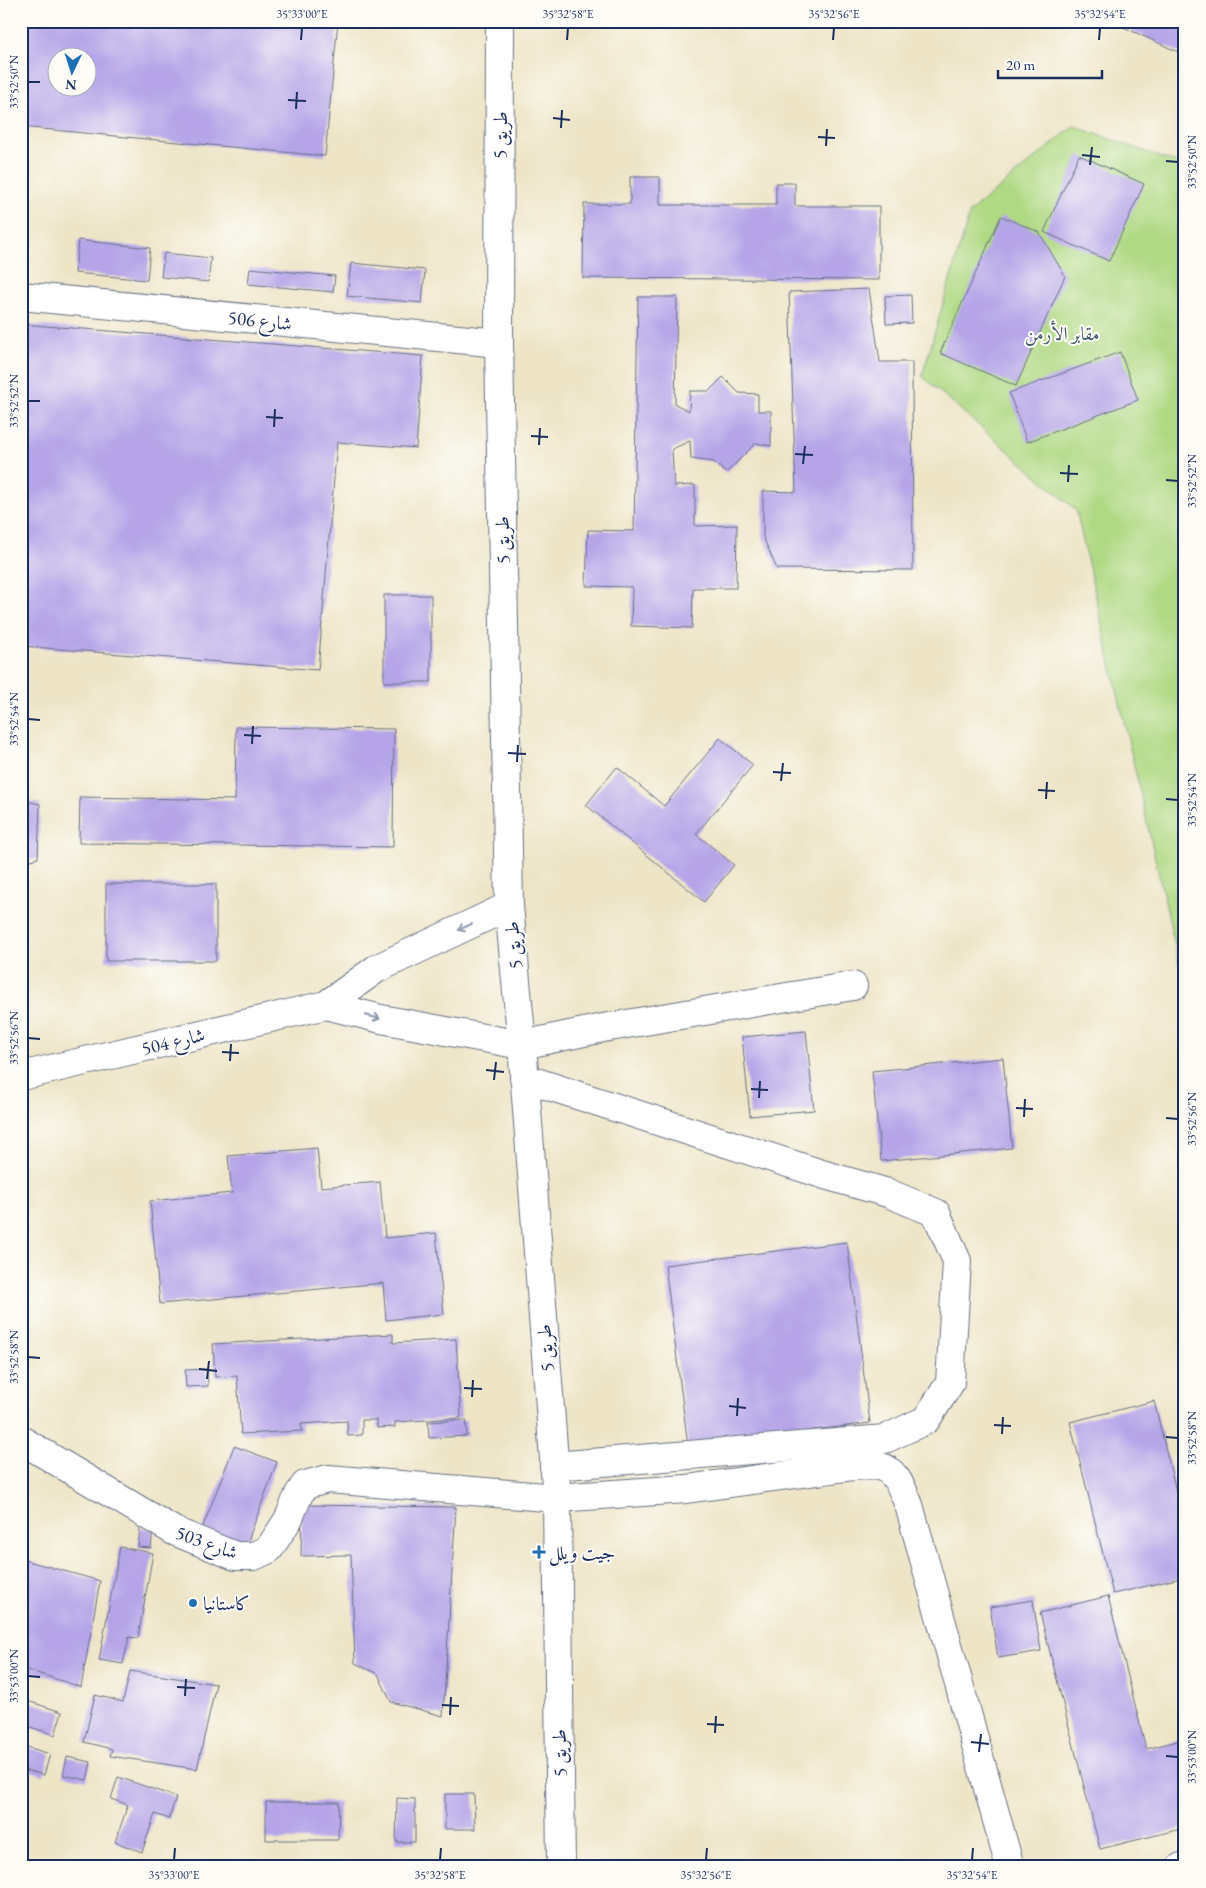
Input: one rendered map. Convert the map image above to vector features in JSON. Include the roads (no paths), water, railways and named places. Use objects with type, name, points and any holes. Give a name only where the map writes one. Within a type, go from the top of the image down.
[{"type":"main road","name":"طريق 5","points":[[500,21],[499,343],[509,906],[522,1045],[557,1498],[561,1867]]},
{"type":"main road","name":"شارع 506","points":[[21,296],[499,343]]},
{"type":"main road","name":"شارع 504","points":[[21,1076],[326,1005],[376,968],[509,906]]},
{"type":"main road","points":[[522,1045],[603,1028],[853,986]]},
{"type":"main road","name":"شارع 504","points":[[326,1005],[380,1019],[522,1045]]},
{"type":"main road","points":[[524,1078],[825,1175],[888,1193],[936,1213],[957,1261],[950,1383],[926,1420],[885,1439],[554,1466]]},
{"type":"main road","name":"شارع 503","points":[[21,1440],[174,1531],[235,1556],[254,1556],[269,1550],[288,1520],[305,1485],[328,1479],[433,1486],[557,1498]]},
{"type":"main road","points":[[557,1498],[686,1488],[854,1466],[879,1466],[892,1473],[900,1484],[909,1505],[1010,1867]]},
{"type":"main road","points":[[1180,1867],[1185,1866]]},
{"type":"place","name":"جيت ويلل","points":[[539,1552]]},
{"type":"place","name":"كاستانيا","points":[[193,1603]]},
{"type":"park label","name":"مقابر الأرمن","points":[[1062,333]]}]
